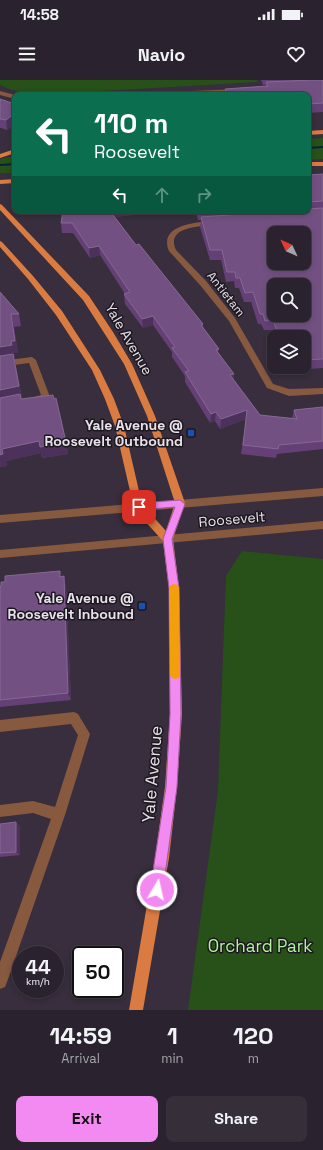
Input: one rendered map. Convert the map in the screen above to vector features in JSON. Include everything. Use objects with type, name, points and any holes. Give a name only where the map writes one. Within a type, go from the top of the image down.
[{"type":"main road","points":[[311,133],[323,132]]},
{"type":"main road","points":[[0,149],[12,150]]},
{"type":"main road","points":[[0,156],[12,151]]},
{"type":"main road","points":[[311,164],[323,164]]},
{"type":"main road","points":[[0,182],[12,181]]},
{"type":"main road","name":"Yale Avenue","points":[[0,206],[86,298],[109,332],[128,364],[151,416],[180,504],[168,539],[174,588],[176,714],[172,780],[162,858],[136,1010]]},
{"type":"main road","points":[[0,243],[50,300],[90,359],[106,392],[118,423],[127,454],[139,507],[168,539]]},
{"type":"street","points":[[192,92],[246,89]]},
{"type":"street","points":[[0,92],[12,96]]},
{"type":"street","name":"Antietam","points":[[222,222],[195,224],[187,226],[176,232],[171,238],[170,244],[173,252],[203,283],[232,320],[264,378],[270,386],[280,392],[292,394],[323,391]]},
{"type":"street","points":[[0,364],[32,360],[46,397],[23,402]]},
{"type":"street","name":"Roosevelt","points":[[0,519],[323,492]]},
{"type":"street","name":"Roosevelt","points":[[0,554],[323,525]]},
{"type":"street","points":[[0,726],[74,718],[84,734],[59,815],[0,982]]},
{"type":"street","points":[[0,811],[33,807],[59,815]]},
{"type":"green space","points":[[0,80],[257,80],[257,82],[84,92],[24,92],[12,90],[0,85]]},
{"type":"green space","points":[[323,138],[323,159],[311,160],[311,139]]},
{"type":"green space","points":[[12,157],[12,173],[0,173],[0,159]]},
{"type":"green space","name":"Orchard Park","points":[[242,551],[323,559],[323,1010],[188,1010],[218,791],[226,576]]},
{"type":"building","points":[[323,80],[323,103],[311,104],[311,92],[226,92],[225,89],[268,86],[266,82]]},
{"type":"building","points":[[0,99],[12,103],[12,115],[6,120],[0,119]]},
{"type":"building","points":[[323,174],[323,201],[311,202],[311,175]]},
{"type":"building","points":[[323,208],[323,359],[311,360],[311,330],[277,330],[274,322],[311,322],[311,278],[267,278],[267,321],[265,321],[263,314],[260,314],[253,292],[245,293],[240,278],[236,278],[235,272],[227,272],[222,250],[210,250],[201,217],[242,214],[311,214],[311,209]]},
{"type":"building","points":[[62,214],[112,214],[136,245],[139,244],[203,324],[201,325],[219,349],[216,350],[234,374],[230,375],[260,415],[297,419],[294,410],[323,407],[323,441],[279,445],[278,449],[243,445],[247,410],[221,419],[216,412],[211,414],[185,372],[189,371],[172,348],[175,347],[153,316],[142,319],[124,294],[130,292],[99,246],[89,248],[72,223],[61,223]]},
{"type":"building","points":[[0,292],[19,314],[11,314],[15,341],[11,341],[12,345],[0,347]]},
{"type":"building","points":[[13,354],[19,386],[0,390],[0,356]]},
{"type":"building","points":[[20,394],[21,399],[53,395],[54,399],[56,398],[66,442],[40,447],[39,441],[2,449],[3,454],[0,455],[0,398]]},
{"type":"building","points":[[60,571],[60,577],[64,576],[68,693],[0,700],[1,582],[5,582],[5,576]]},
{"type":"building","points":[[16,822],[16,852],[0,853],[0,824]]},
{"type":"waterway","points":[[311,148],[323,147]]},
{"type":"waterway","points":[[0,165],[12,164]]},
{"type":"slow traffic","points":[[174,588],[175,675]]},
{"type":"place","name":"Yale Avenue @ Roosevelt Outbound","points":[[191,433]]},
{"type":"place","name":"Yale Avenue @ Roosevelt Inbound","points":[[142,606]]},
{"type":"route","points":[[139,507],[180,504],[168,539],[174,588],[176,714],[171,787],[157,890]]}]
